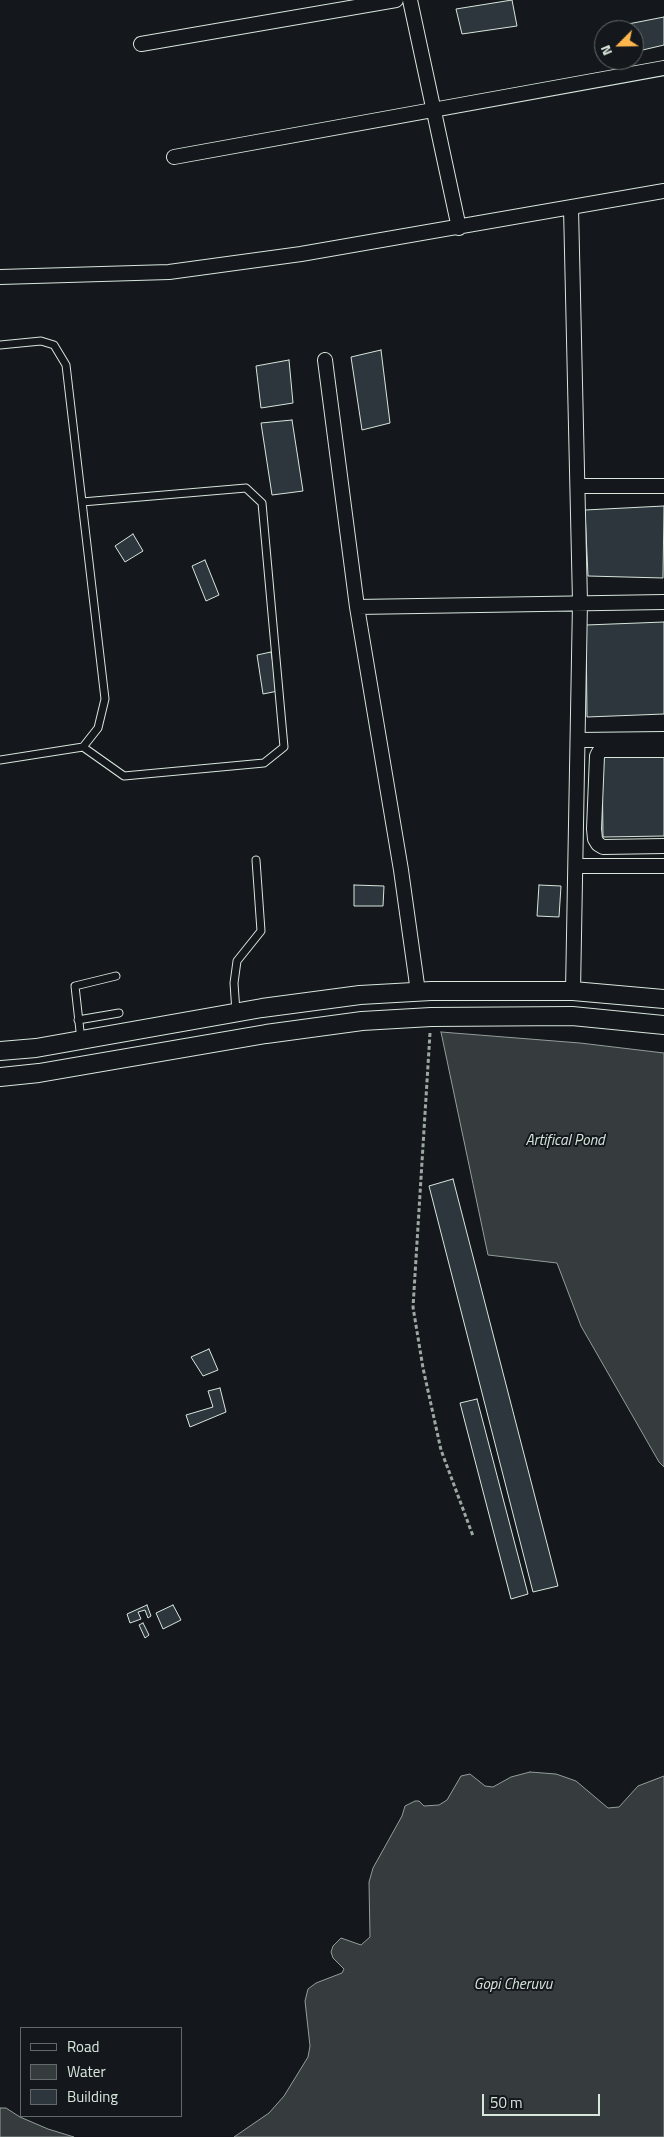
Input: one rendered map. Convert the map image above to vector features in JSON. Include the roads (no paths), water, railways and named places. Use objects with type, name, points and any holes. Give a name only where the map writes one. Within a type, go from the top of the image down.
[{"type":"street","points":[[142,44],[396,0]]},
{"type":"street","points":[[410,0],[459,228]]},
{"type":"street","points":[[174,157],[664,68]]},
{"type":"street","points":[[0,277],[169,272],[301,254],[664,191]]},
{"type":"street","points":[[572,208],[580,602],[577,866],[573,991]]},
{"type":"street","points":[[325,360],[356,607],[399,860],[418,992]]},
{"type":"street","points":[[578,486],[664,486]]},
{"type":"street","points":[[356,607],[664,602]]},
{"type":"street","points":[[578,740],[664,739]]},
{"type":"street","points":[[664,750],[603,750],[597,756],[594,829],[595,840],[603,847],[664,846]]},
{"type":"street","points":[[578,776],[596,776]]},
{"type":"street","points":[[577,829],[594,829]]},
{"type":"street","points":[[577,866],[664,866]]},
{"type":"street","points":[[0,1051],[81,1040],[236,1012],[360,995],[418,992],[573,991],[663,998],[660,1024],[572,1016],[431,1017],[362,1021],[276,1032],[40,1073],[0,1077]]},
{"type":"lane","points":[[0,345],[41,341],[54,345],[66,365],[105,699],[98,728],[83,747],[0,760]]},
{"type":"lane","points":[[82,502],[246,488],[262,503],[284,748],[264,763],[124,776],[83,747]]},
{"type":"lane","points":[[236,1012],[234,983],[237,961],[261,931],[256,860]]},
{"type":"lane","points":[[81,1040],[75,986],[84,982],[116,976]]},
{"type":"lane","points":[[78,1020],[119,1013]]},
{"type":"water","name":"Artifical Pond","points":[[441,1032],[580,1043],[664,1053],[664,1467],[659,1462],[581,1326],[557,1263],[488,1255]]},
{"type":"water","name":"Gopi Cheruvu","points":[[530,1772],[556,1774],[576,1781],[608,1808],[619,1807],[638,1786],[664,1776],[664,2137],[234,2137],[269,2113],[284,2096],[308,2057],[310,2046],[305,2001],[308,1989],[316,1983],[342,1973],[344,1969],[333,1958],[331,1952],[333,1946],[341,1938],[361,1945],[370,1937],[369,1882],[373,1868],[402,1816],[405,1806],[415,1801],[419,1801],[424,1806],[439,1805],[447,1800],[461,1776],[470,1774],[485,1786],[493,1787],[511,1777]]},
{"type":"water","points":[[0,2108],[6,2108],[20,2117],[48,2129],[74,2137],[0,2137]]}]
